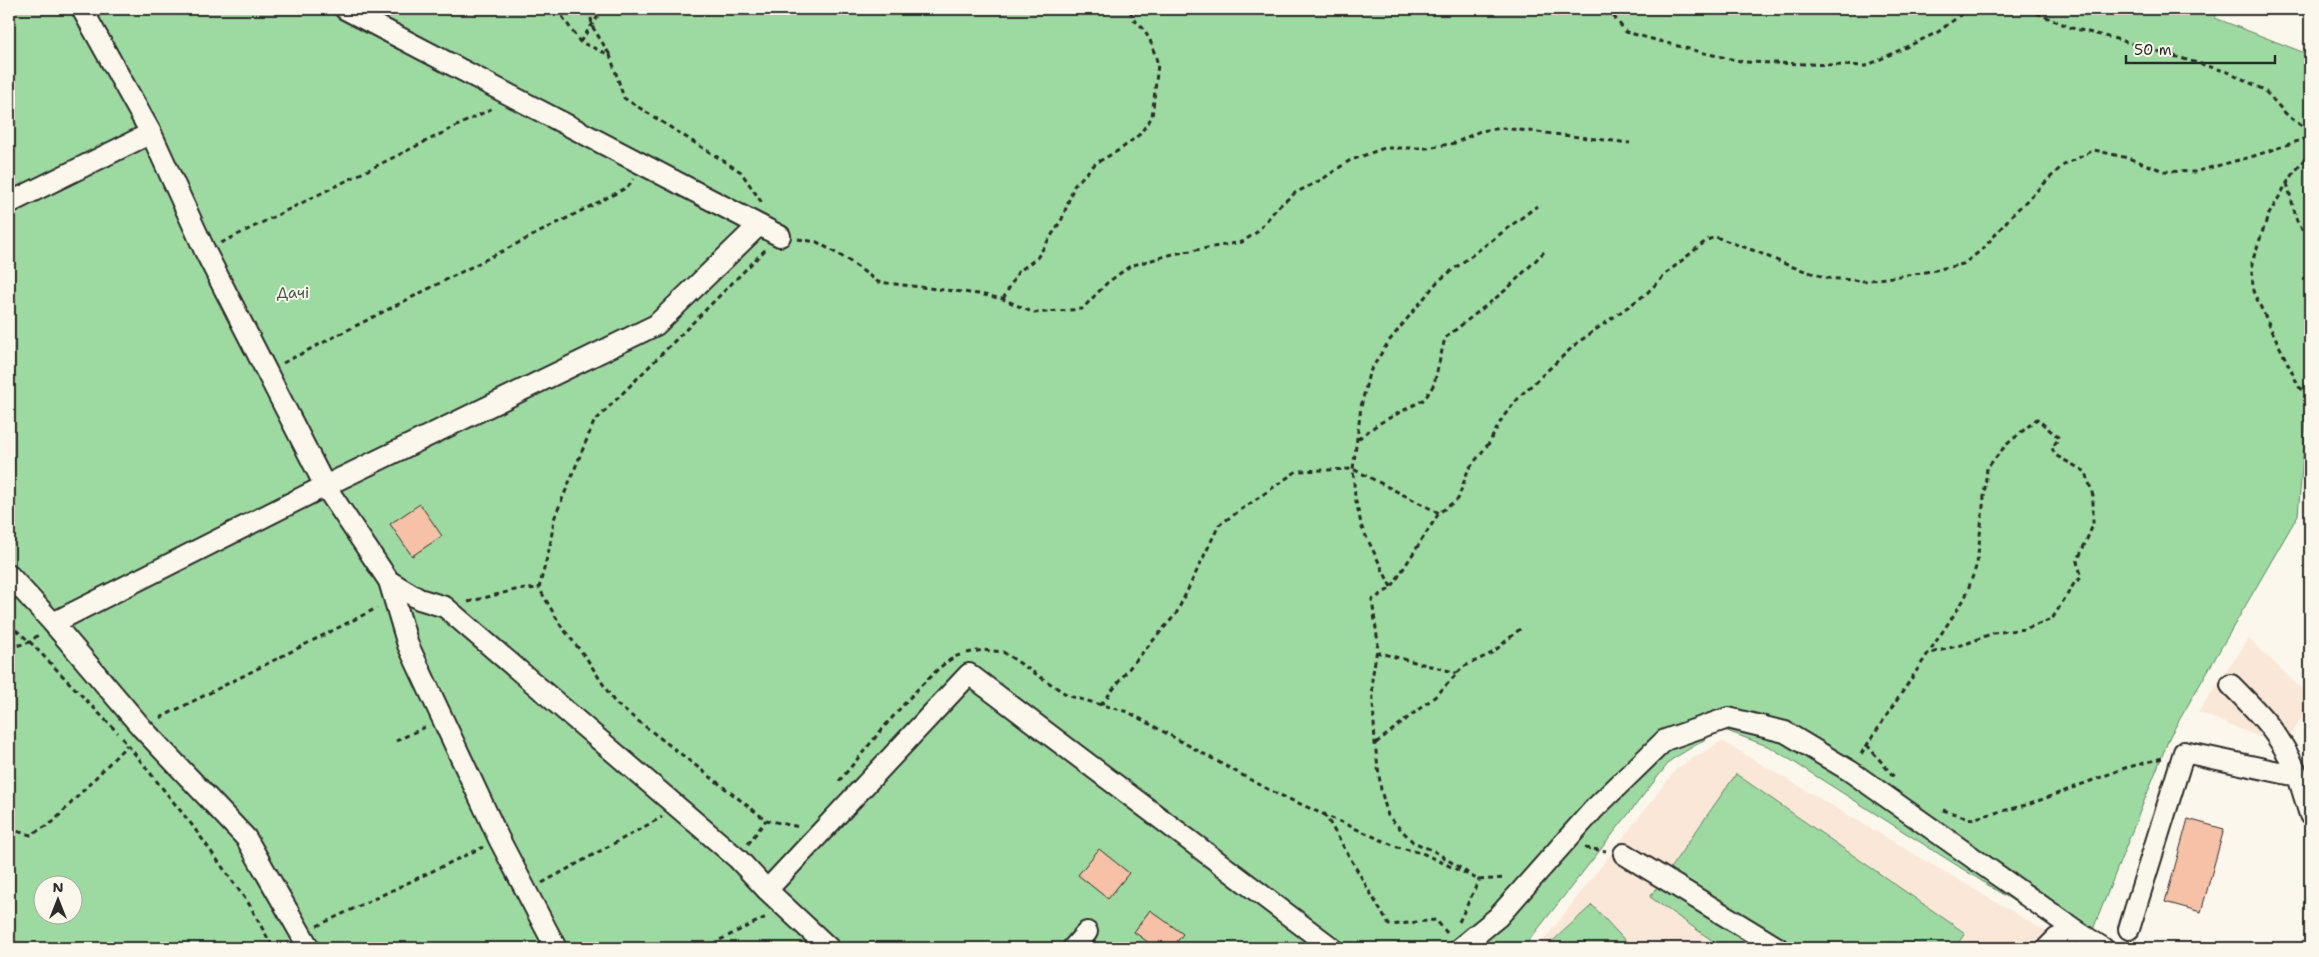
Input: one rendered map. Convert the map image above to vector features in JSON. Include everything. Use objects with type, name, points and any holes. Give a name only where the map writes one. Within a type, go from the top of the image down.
[{"type":"street","points":[[82,9],[151,133],[205,251],[325,486],[392,590],[408,645],[444,718],[499,839],[556,948]]},
{"type":"street","points":[[344,9],[641,163],[762,215],[780,236]]},
{"type":"street","points":[[9,203],[151,133]]},
{"type":"street","points":[[53,623],[325,486],[656,325],[762,215]]},
{"type":"street","points":[[9,575],[53,623],[142,728],[246,838],[305,941]]},
{"type":"street","points":[[392,590],[445,608],[738,859],[767,890],[829,948]]},
{"type":"street","points":[[767,890],[969,674],[1332,948]]},
{"type":"street","points":[[2231,686],[2268,722],[2289,755],[2298,776],[2310,815]]},
{"type":"street","points":[[1483,948],[1498,917],[1533,877],[1593,810],[1665,740],[1728,718],[1785,732],[1850,772],[2103,948]]},
{"type":"street","points":[[2129,929],[2184,752],[2298,776]]},
{"type":"street","points":[[1624,854],[1778,948]]},
{"type":"street","points":[[1456,939],[1498,917]]},
{"type":"street","points":[[1073,948],[1087,932]]},
{"type":"street","points":[[2052,943],[2078,932]]},
{"type":"path","points":[[558,9],[580,42],[610,56]]},
{"type":"path","points":[[590,9],[592,26],[610,56],[624,98],[741,172],[762,215]]},
{"type":"path","points":[[580,42],[603,9]]},
{"type":"path","points":[[1003,299],[1018,272],[1037,258],[1062,219],[1074,186],[1096,163],[1140,134],[1152,118],[1158,64],[1150,40],[1142,27],[1133,19],[1130,9]]},
{"type":"path","points":[[1608,9],[1626,32],[1704,54],[1745,62],[1866,66],[1938,32],[1963,13],[1984,9]]},
{"type":"path","points":[[1974,9],[2032,11],[2072,28],[2120,40],[2231,73],[2264,90],[2288,116],[2310,132]]},
{"type":"path","points":[[205,251],[515,97]]},
{"type":"path","points":[[804,821],[798,827],[766,820],[615,703],[587,659],[561,626],[539,588],[550,546],[554,519],[594,422],[780,236],[817,242],[878,282],[979,294],[1003,299],[1034,313],[1082,309],[1108,283],[1130,266],[1172,254],[1242,242],[1257,232],[1277,208],[1295,194],[1321,180],[1349,161],[1384,148],[1427,148],[1455,143],[1480,131],[1503,128],[1630,143]]},
{"type":"path","points":[[1479,880],[1434,851],[1413,842],[1388,816],[1381,790],[1375,744],[1372,679],[1377,625],[1372,600],[1391,588],[1439,513],[1458,499],[1468,470],[1489,443],[1503,417],[1540,377],[1577,343],[1646,294],[1707,240],[1716,237],[1790,266],[1827,278],[1864,281],[1921,273],[1963,264],[1983,248],[2012,215],[2062,166],[2094,150],[2128,158],[2164,171],[2194,172],[2254,156],[2310,137]]},
{"type":"path","points":[[2310,151],[2287,183],[2268,216],[2252,262],[2253,291],[2299,387],[2310,395]]},
{"type":"path","points":[[267,371],[628,187],[641,163]]},
{"type":"path","points":[[2287,183],[2297,221],[2310,241]]},
{"type":"path","points":[[1391,588],[1362,528],[1355,497],[1353,469],[1361,407],[1369,373],[1389,341],[1438,281],[1537,206]]},
{"type":"path","points":[[1358,440],[1378,424],[1425,399],[1434,384],[1445,338],[1507,289],[1544,252]]},
{"type":"path","points":[[1850,772],[1927,654],[1965,598],[1976,564],[1987,468],[2006,445],[2037,419],[2059,438],[2052,448],[2055,454],[2086,472],[2093,496],[2093,525],[2077,562],[2081,574],[2080,579],[2074,582],[2052,619],[2025,629],[1993,633],[1968,643],[1927,654]]},
{"type":"path","points":[[1101,705],[1131,666],[1176,614],[1219,525],[1297,471],[1353,469],[1439,513]]},
{"type":"path","points":[[445,608],[515,590],[539,588]]},
{"type":"path","points":[[142,728],[392,590]]},
{"type":"path","points":[[9,624],[30,642],[127,745],[192,825],[249,904],[273,948]]},
{"type":"path","points":[[1375,744],[1437,695],[1463,667],[1492,653],[1520,629]]},
{"type":"path","points":[[9,648],[30,642]]},
{"type":"path","points":[[838,782],[931,675],[954,656],[983,650],[1003,652],[1070,696],[1128,712],[1271,791],[1397,847],[1422,853],[1479,880],[1533,877]]},
{"type":"path","points":[[1376,652],[1457,673]]},
{"type":"path","points":[[396,741],[444,718]]},
{"type":"path","points":[[9,829],[31,835],[53,822],[127,745]]},
{"type":"path","points":[[1867,745],[1897,780]]},
{"type":"path","points":[[1936,806],[1971,819],[2030,804],[2125,768],[2184,752]]},
{"type":"path","points":[[526,892],[678,808]]},
{"type":"path","points":[[1324,813],[1389,925],[1436,920],[1456,939],[1479,880]]},
{"type":"path","points":[[738,859],[766,820]]},
{"type":"path","points":[[305,941],[499,839]]},
{"type":"path","points":[[1563,844],[1624,854]]},
{"type":"path","points":[[704,948],[785,907]]},
{"type":"shaded area","points":[[2249,639],[2310,697],[2310,703],[2284,747],[2198,712]]},
{"type":"shaded area","points":[[1722,741],[2057,938],[2070,948],[1538,948],[1677,768]]},
{"type":"green space","name":"Дачі","points":[[9,9],[2220,9],[2215,18],[2310,55],[2310,373],[2298,515],[2170,736],[2086,947],[1770,747],[1722,729],[1671,760],[1523,948],[9,948]]},
{"type":"green space","points":[[1736,774],[1965,933],[1955,948],[1723,948],[1650,897]]},
{"type":"green space","points":[[1592,905],[1632,948],[1545,948]]},
{"type":"building","points":[[420,504],[442,536],[412,556],[390,524]]},
{"type":"building","points":[[2188,819],[2224,829],[2201,912],[2165,902]]},
{"type":"building","points":[[1099,849],[1129,873],[1108,899],[1078,875]]},
{"type":"building","points":[[1150,910],[1183,934],[1172,948],[1156,948],[1134,932]]}]
